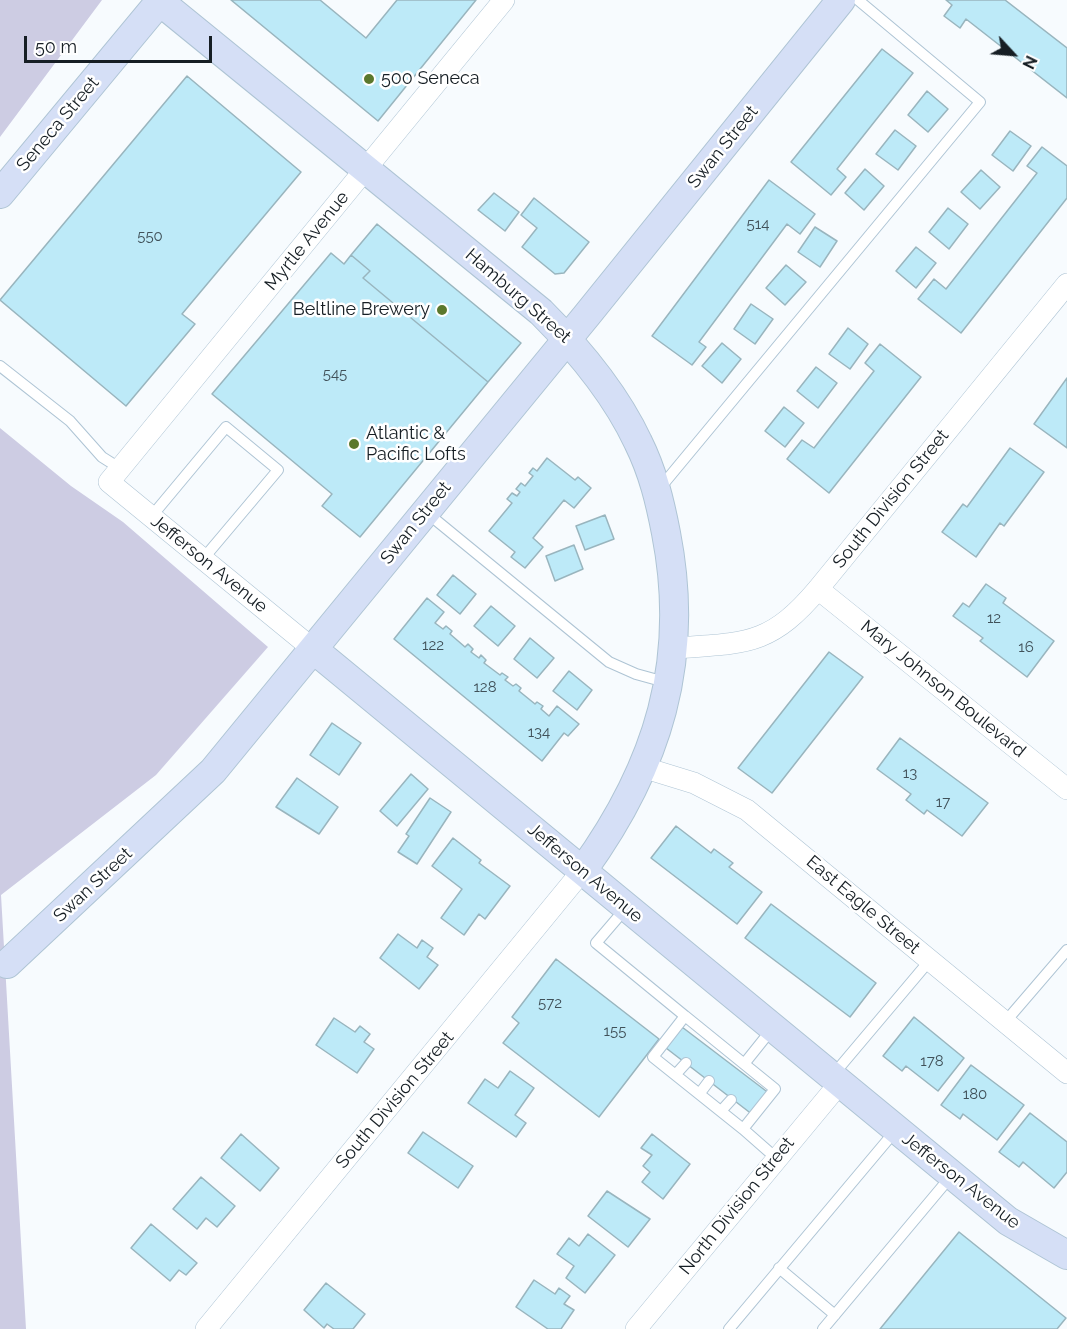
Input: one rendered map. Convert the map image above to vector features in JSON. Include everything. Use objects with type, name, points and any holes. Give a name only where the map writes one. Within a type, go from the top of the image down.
[{"type":"street","name":"Hamburg Street","points":[[160,0],[541,312],[568,339],[616,402],[639,443],[658,491],[670,553],[676,615],[675,648],[662,715],[642,767],[614,826],[583,870]]},
{"type":"street","name":"Seneca Street","points":[[0,194],[160,0]]},
{"type":"street","name":"Myrtle Avenue","points":[[115,475],[504,0]]},
{"type":"street","name":"Swan Street","points":[[7,964],[213,771],[568,339],[841,0]]},
{"type":"street","name":"South Division Street","points":[[675,648],[743,643],[764,637],[789,620],[818,589],[1067,284]]},
{"type":"street","name":"Jefferson Avenue","points":[[115,475],[151,517],[583,870],[835,1081],[1021,1230],[1067,1255]]},
{"type":"street","name":"Mary Johnson Boulevard","points":[[818,589],[1067,789]]},
{"type":"street","name":"East Eagle Street","points":[[642,767],[694,783],[747,810],[1067,1073]]},
{"type":"street","name":"South Division Street","points":[[206,1329],[583,870]]},
{"type":"street","name":"North Division Street","points":[[636,1329],[776,1158],[835,1081]]},
{"type":"lane","points":[[658,491],[980,102],[858,0]]},
{"type":"lane","points":[[0,366],[70,422],[115,475]]},
{"type":"lane","points":[[151,517],[226,427],[278,470],[203,559]]},
{"type":"lane","points":[[425,511],[609,662],[636,674],[668,683]]},
{"type":"lane","points":[[626,908],[596,943],[685,1016],[707,1039],[730,1057],[744,1064],[751,1075],[775,1089],[743,1129]]},
{"type":"lane","points":[[1006,1021],[1067,950]]},
{"type":"lane","points":[[835,1081],[930,960]]},
{"type":"lane","points":[[685,1016],[653,1057],[700,1093],[776,1158]]},
{"type":"lane","points":[[744,1064],[773,1028]]},
{"type":"lane","points":[[676,1074],[686,1062]]},
{"type":"lane","points":[[700,1093],[710,1081]]},
{"type":"lane","points":[[721,1111],[731,1100]]},
{"type":"lane","points":[[729,1329],[896,1130]]},
{"type":"lane","points":[[823,1329],[952,1175]]},
{"type":"lane","points":[[779,1268],[835,1315]]},
{"type":"shaded area","points":[[0,0],[102,0],[0,137]]},
{"type":"shaded area","points":[[0,428],[71,486],[123,522],[268,647],[156,775],[1,895],[26,1329],[0,1329]]},
{"type":"building","name":"500 Seneca","points":[[231,0],[320,0],[366,38],[397,0],[476,0],[378,121]]},
{"type":"building","points":[[946,0],[1005,0],[1067,48],[1067,98],[966,19],[960,28],[944,16],[952,5]]},
{"type":"building","points":[[882,49],[913,73],[837,169],[846,177],[831,195],[791,162]]},
{"type":"building","points":[[187,76],[301,172],[182,314],[195,324],[126,406],[0,300]]},
{"type":"building","points":[[927,91],[948,109],[928,132],[908,115]]},
{"type":"building","points":[[895,130],[916,146],[898,170],[876,154]]},
{"type":"building","points":[[1010,131],[1031,146],[1013,171],[992,155]]},
{"type":"building","points":[[1042,147],[1067,166],[1067,198],[961,333],[918,299],[934,279],[946,289],[1037,173],[1027,166]]},
{"type":"building","points":[[865,169],[884,186],[864,210],[845,193]]},
{"type":"building","points":[[981,170],[1000,187],[980,209],[961,192]]},
{"type":"building","points":[[769,180],[815,214],[800,234],[787,224],[699,342],[706,347],[692,365],[652,336]]},
{"type":"building","points":[[494,193],[519,212],[505,231],[478,210]]},
{"type":"building","points":[[534,198],[589,242],[564,273],[555,274],[522,247],[537,228],[521,215]]},
{"type":"building","points":[[948,208],[968,224],[949,249],[929,232]]},
{"type":"building","name":"Beltline Brewery","points":[[377,224],[521,343],[488,382],[363,278],[370,271],[351,255]]},
{"type":"building","points":[[815,227],[837,241],[820,267],[798,252]]},
{"type":"building","points":[[916,247],[936,263],[916,288],[896,271]]},
{"type":"building","name":"Atlantic & Pacific Lofts","points":[[331,253],[344,264],[351,255],[370,271],[363,278],[488,382],[360,537],[322,506],[332,494],[212,394]]},
{"type":"building","points":[[786,265],[806,282],[785,305],[766,288]]},
{"type":"building","points":[[751,304],[773,319],[755,344],[734,329]]},
{"type":"building","points":[[848,328],[868,344],[850,369],[829,354]]},
{"type":"building","points":[[722,343],[741,359],[722,383],[702,366]]},
{"type":"building","points":[[880,344],[921,377],[829,493],[787,459],[802,440],[814,448],[874,371],[865,363]]},
{"type":"building","points":[[816,367],[837,383],[818,408],[797,391]]},
{"type":"building","points":[[1067,378],[1067,448],[1034,424]]},
{"type":"building","points":[[784,407],[804,423],[785,447],[765,431]]},
{"type":"building","points":[[1010,448],[1044,472],[1004,526],[1000,523],[976,557],[942,532],[963,504],[967,507]]},
{"type":"building","points":[[547,458],[575,480],[578,477],[591,488],[574,508],[564,500],[533,538],[543,547],[525,568],[511,557],[515,552],[489,531],[512,503],[507,499],[512,493],[517,496],[520,492],[516,489],[521,483],[525,486],[533,476],[529,473],[533,468],[537,471]]},
{"type":"building","points":[[605,515],[614,539],[585,550],[576,526]]},
{"type":"building","points":[[574,545],[583,569],[555,581],[546,556]]},
{"type":"building","points":[[453,575],[476,594],[460,614],[437,595]]},
{"type":"building","points":[[986,584],[1006,598],[1003,603],[1054,641],[1027,677],[980,641],[983,638],[953,616],[963,603],[969,607]]},
{"type":"building","points":[[427,598],[444,612],[435,623],[443,629],[446,626],[452,631],[450,634],[465,647],[468,644],[473,649],[471,652],[479,658],[481,655],[486,660],[484,663],[500,675],[502,673],[508,677],[505,680],[521,688],[519,691],[535,704],[537,702],[543,706],[541,709],[549,716],[557,706],[579,724],[568,736],[564,733],[542,761],[394,639]]},
{"type":"building","points":[[491,606],[515,626],[498,646],[474,626]]},
{"type":"building","points":[[530,638],[554,658],[537,678],[514,659]]},
{"type":"building","points":[[829,652],[863,677],[772,793],[738,768]]},
{"type":"building","points":[[569,671],[592,690],[577,710],[553,691]]},
{"type":"building","points":[[332,723],[361,743],[339,775],[310,755]]},
{"type":"building","points":[[900,738],[988,803],[962,836],[927,810],[924,814],[906,800],[911,794],[877,769]]},
{"type":"building","points":[[411,774],[428,789],[397,826],[380,811]]},
{"type":"building","points":[[297,778],[338,807],[319,834],[276,807]]},
{"type":"building","points":[[430,798],[451,812],[417,864],[398,852],[409,836],[406,834]]},
{"type":"building","points":[[676,826],[711,853],[714,849],[733,863],[729,867],[762,892],[737,924],[651,858]]},
{"type":"building","points":[[453,838],[481,860],[479,863],[510,886],[485,919],[479,914],[464,935],[441,918],[462,889],[432,866]]},
{"type":"building","points":[[771,904],[876,983],[850,1017],[745,938]]},
{"type":"building","points":[[398,934],[417,948],[422,940],[433,948],[427,957],[438,965],[419,989],[380,958]]},
{"type":"building","points":[[556,959],[659,1039],[599,1117],[503,1043],[519,1023],[512,1017]]},
{"type":"building","points":[[914,1017],[964,1058],[938,1091],[906,1066],[902,1071],[883,1056]]},
{"type":"building","points":[[334,1018],[355,1032],[360,1026],[370,1034],[364,1042],[374,1049],[357,1073],[316,1045]]},
{"type":"building","points":[[682,1027],[770,1094],[753,1115],[666,1048]]},
{"type":"building","points":[[971,1065],[1024,1105],[997,1140],[963,1114],[960,1119],[941,1105]]},
{"type":"building","points":[[510,1071],[534,1088],[515,1115],[526,1123],[516,1137],[468,1103],[485,1079],[498,1088]]},
{"type":"building","points":[[1030,1113],[1067,1142],[1067,1172],[1054,1188],[1023,1162],[1019,1167],[999,1152]]},
{"type":"building","points":[[423,1132],[473,1166],[458,1188],[408,1153]]},
{"type":"building","points":[[241,1134],[279,1168],[260,1191],[221,1158]]},
{"type":"building","points":[[652,1134],[690,1164],[663,1199],[642,1182],[650,1172],[643,1166],[652,1155],[641,1148]]},
{"type":"building","points":[[201,1177],[235,1206],[217,1227],[206,1218],[197,1229],[173,1209]]},
{"type":"building","points":[[607,1191],[650,1219],[628,1247],[588,1216]]},
{"type":"building","points":[[151,1224],[197,1263],[186,1275],[179,1270],[170,1281],[131,1248]]},
{"type":"building","points":[[959,1232],[1066,1318],[1057,1329],[880,1329]]},
{"type":"building","points":[[588,1234],[615,1255],[585,1293],[566,1278],[574,1266],[557,1254],[569,1238],[579,1246]]},
{"type":"building","points":[[534,1280],[555,1294],[559,1288],[570,1296],[564,1304],[574,1310],[561,1329],[548,1329],[516,1307]]},
{"type":"building","points":[[326,1283],[365,1314],[353,1329],[334,1329],[327,1324],[324,1328],[304,1310]]},
{"type":"place","name":"500 Seneca","points":[[369,79]]},
{"type":"place","name":"Beltline Brewery","points":[[442,310]]},
{"type":"place","name":"Atlantic & Pacific Lofts","points":[[354,444]]}]
